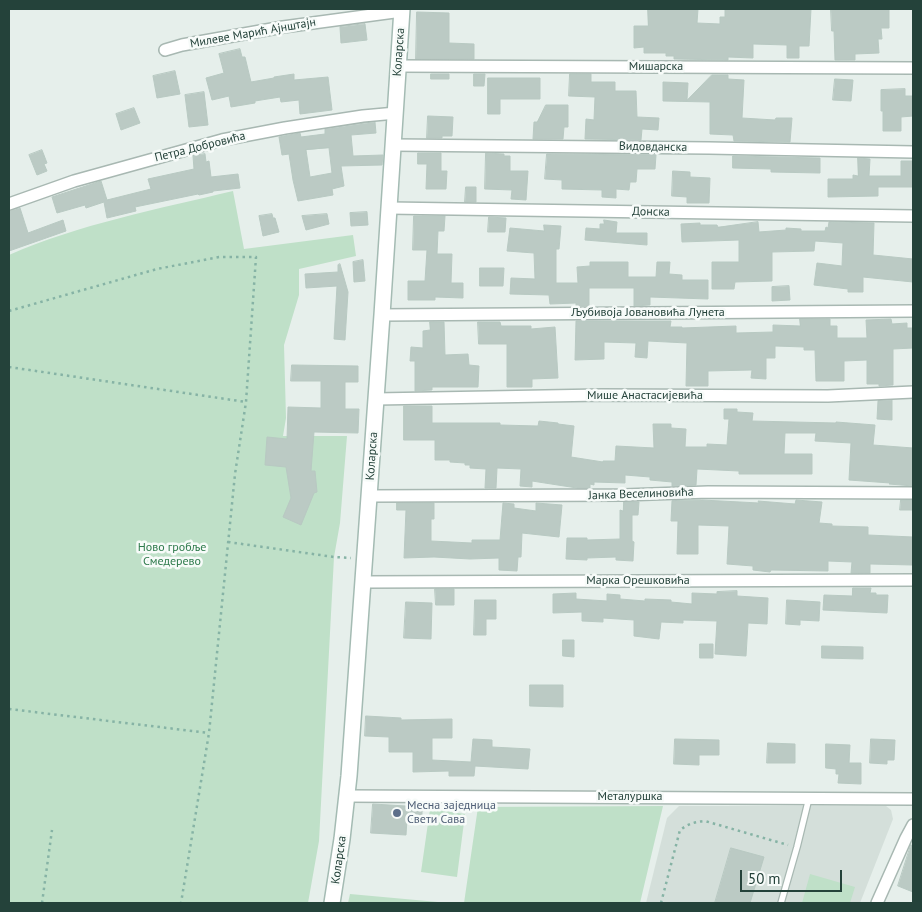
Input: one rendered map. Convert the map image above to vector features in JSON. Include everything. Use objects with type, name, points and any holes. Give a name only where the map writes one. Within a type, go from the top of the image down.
[{"type":"main road","name":"Коларска","points":[[332,903],[347,796],[364,582],[402,10]]},
{"type":"street","name":"Милеве Марић Ајнштајн","points":[[165,50],[182,45],[283,27],[402,10]]},
{"type":"street","name":"Мишарска","points":[[398,66],[913,68]]},
{"type":"street","name":"Петра Добровића","points":[[9,204],[74,181],[222,140],[319,122],[396,113]]},
{"type":"street","name":"Видовданска","points":[[394,145],[913,152]]},
{"type":"street","name":"Донска","points":[[389,208],[913,216]]},
{"type":"street","name":"Љубивоја Јовановића Лунета","points":[[382,314],[913,311]]},
{"type":"street","name":"Мише Анастасијевића","points":[[376,399],[601,396],[828,396],[913,392]]},
{"type":"street","name":"Јанка Веселиновића","points":[[369,496],[624,495],[708,492],[913,493]]},
{"type":"street","name":"Марка Орешковића","points":[[364,582],[913,580]]},
{"type":"street","name":"Металуршка","points":[[347,796],[913,799]]},
{"type":"street","points":[[877,903],[913,826]]},
{"type":"lane","points":[[782,903],[809,798]]},
{"type":"path","points":[[9,311],[157,269],[219,257],[256,257],[246,402],[235,474],[210,733],[181,903]]},
{"type":"path","points":[[9,366],[246,402]]},
{"type":"path","points":[[228,542],[334,557],[365,558]]},
{"type":"path","points":[[9,709],[210,733]]},
{"type":"path","points":[[661,903],[680,830],[686,825],[704,821],[797,847]]},
{"type":"path","points":[[42,903],[52,830]]},
{"type":"shaded area","points":[[679,806],[886,806],[891,810],[893,819],[860,903],[646,903],[667,818]]},
{"type":"green space","name":"Ново гробље Смедерево","points":[[233,191],[244,249],[353,235],[356,256],[299,269],[299,295],[284,345],[286,418],[283,436],[347,436],[340,523],[334,557],[319,841],[308,903],[9,903],[9,255],[63,234],[91,226]]},
{"type":"green space","points":[[663,806],[640,903],[464,903],[478,807]]},
{"type":"green space","points":[[430,809],[465,814],[457,877],[421,872]]},
{"type":"green space","points":[[810,874],[855,887],[850,903],[802,903]]},
{"type":"green space","points":[[350,894],[449,903],[348,903]]},
{"type":"building","points":[[648,9],[698,9],[697,23],[720,24],[720,17],[725,17],[725,9],[811,9],[809,46],[799,46],[799,58],[787,58],[787,45],[753,44],[753,58],[728,57],[728,60],[674,59],[674,56],[666,56],[666,53],[644,53],[644,47],[634,48],[634,26],[648,26]]},
{"type":"building","points":[[831,9],[889,9],[889,28],[881,28],[882,39],[878,39],[879,53],[855,54],[855,60],[835,60]]},
{"type":"building","points":[[417,12],[449,13],[449,43],[474,44],[474,59],[416,59]]},
{"type":"building","points":[[365,24],[367,40],[341,43],[340,27]]},
{"type":"building","points":[[240,49],[242,57],[245,57],[251,82],[294,74],[294,80],[328,77],[332,110],[300,114],[299,100],[281,102],[280,97],[231,107],[229,96],[212,100],[206,78],[224,73],[219,54]]},
{"type":"building","points":[[175,71],[180,94],[157,98],[153,76]]},
{"type":"building","points":[[431,74],[449,74],[449,79],[431,79]]},
{"type":"building","points":[[474,74],[485,74],[484,86],[474,86]]},
{"type":"building","points":[[570,74],[591,74],[591,82],[615,82],[615,91],[636,91],[637,117],[659,118],[658,130],[642,129],[641,140],[585,139],[586,119],[594,120],[595,97],[569,96]]},
{"type":"building","points":[[712,75],[728,75],[728,79],[744,80],[742,118],[775,120],[776,118],[792,118],[790,142],[734,141],[733,135],[710,134],[710,102],[663,101],[663,82],[688,83],[687,100]]},
{"type":"building","points":[[488,78],[540,78],[540,99],[500,99],[500,114],[488,114]]},
{"type":"building","points":[[835,79],[853,80],[851,101],[833,100]]},
{"type":"building","points":[[905,89],[905,96],[913,96],[913,116],[901,117],[901,131],[883,131],[881,90]]},
{"type":"building","points":[[204,92],[208,125],[189,127],[185,95]]},
{"type":"building","points":[[546,105],[568,105],[568,127],[564,127],[563,139],[533,139],[534,122],[537,122]]},
{"type":"building","points":[[134,108],[140,123],[121,130],[116,114]]},
{"type":"building","points":[[428,116],[453,117],[452,136],[427,138]]},
{"type":"building","points":[[375,122],[376,133],[351,135],[353,156],[383,155],[382,165],[341,166],[344,186],[332,189],[333,195],[298,201],[289,154],[282,155],[279,137],[300,133],[301,137],[325,134],[325,129]],"holes":[[[329,148],[332,173],[310,177],[306,150]]]},
{"type":"building","points":[[42,150],[47,163],[44,164],[47,171],[37,175],[29,155]]},
{"type":"building","points":[[418,153],[441,153],[441,171],[447,171],[446,189],[426,189],[427,164],[418,164]]},
{"type":"building","points":[[486,153],[510,156],[510,171],[528,171],[526,200],[511,199],[512,190],[485,189]]},
{"type":"building","points":[[205,154],[206,162],[209,161],[211,177],[238,174],[240,188],[213,191],[135,207],[136,211],[107,218],[104,202],[86,208],[85,205],[57,213],[52,197],[101,181],[107,200],[151,189],[148,179],[194,169],[193,156]]},
{"type":"building","points":[[547,154],[656,155],[655,169],[637,169],[636,182],[630,182],[629,190],[616,189],[616,198],[602,197],[602,190],[562,189],[562,180],[545,179]]},
{"type":"building","points":[[733,156],[820,158],[820,173],[771,172],[771,169],[733,168]]},
{"type":"building","points":[[858,158],[870,159],[869,176],[901,176],[901,161],[913,161],[913,187],[878,187],[878,196],[828,197],[828,179],[853,179],[853,175],[858,176]]},
{"type":"building","points":[[673,171],[690,172],[690,177],[710,178],[709,203],[687,203],[687,197],[672,196]]},
{"type":"building","points":[[466,187],[476,187],[476,202],[465,202]]},
{"type":"building","points":[[20,208],[28,233],[63,220],[66,231],[9,251],[9,211]]},
{"type":"building","points":[[367,212],[368,225],[351,226],[350,213]]},
{"type":"building","points":[[272,214],[279,232],[263,236],[259,216]]},
{"type":"building","points":[[327,214],[329,224],[306,230],[302,216]]},
{"type":"building","points":[[414,216],[445,216],[444,231],[438,231],[437,254],[452,254],[451,283],[463,283],[463,298],[435,297],[435,300],[408,300],[408,281],[425,281],[427,250],[413,250]]},
{"type":"building","points":[[489,217],[506,218],[505,232],[488,232]]},
{"type":"building","points":[[604,220],[617,222],[616,233],[647,233],[647,245],[585,240],[586,228],[600,229],[600,224],[604,224]]},
{"type":"building","points":[[758,222],[759,232],[786,230],[786,228],[801,229],[801,231],[825,231],[826,227],[828,228],[829,222],[874,223],[873,255],[913,259],[913,282],[863,277],[863,292],[848,292],[848,289],[814,285],[817,263],[842,266],[843,243],[815,241],[814,251],[772,252],[772,281],[735,282],[734,289],[712,289],[712,262],[739,262],[739,240],[682,242],[681,224],[700,223],[700,225],[717,225],[718,227]]},
{"type":"building","points":[[544,225],[561,226],[559,249],[556,249],[556,283],[578,283],[577,267],[590,266],[590,262],[628,262],[628,277],[656,277],[657,262],[670,262],[669,274],[682,275],[682,280],[708,280],[708,299],[650,297],[650,305],[634,306],[634,288],[589,288],[589,306],[576,306],[576,303],[550,304],[549,295],[510,294],[511,278],[535,279],[534,253],[507,251],[510,228],[544,231]]},
{"type":"building","points":[[363,260],[365,281],[354,282],[353,262]]},
{"type":"building","points":[[340,264],[348,292],[345,340],[334,339],[337,286],[306,288],[305,274],[338,272],[338,265]]},
{"type":"building","points":[[480,268],[504,268],[503,286],[480,286]]},
{"type":"building","points":[[789,286],[790,300],[772,301],[772,287]]},
{"type":"building","points":[[800,319],[830,319],[830,326],[837,326],[837,338],[867,338],[866,320],[891,319],[892,324],[907,323],[907,328],[913,328],[913,348],[893,349],[893,385],[879,386],[879,384],[867,384],[867,360],[844,361],[844,381],[816,381],[815,350],[804,350],[804,347],[775,346],[775,358],[766,358],[766,379],[751,378],[752,370],[708,371],[708,386],[686,386],[687,343],[648,341],[647,358],[635,357],[636,343],[604,342],[604,359],[575,360],[576,321],[671,321],[670,327],[682,328],[736,326],[736,333],[773,332],[773,325],[800,326]]},
{"type":"building","points":[[430,322],[444,322],[445,355],[468,354],[469,365],[479,366],[478,387],[432,387],[432,390],[415,391],[415,361],[410,361],[411,347],[423,348],[423,331],[430,330]]},
{"type":"building","points":[[478,322],[500,322],[501,326],[531,326],[531,329],[555,327],[558,378],[532,379],[532,387],[507,387],[507,344],[479,344]]},
{"type":"building","points":[[292,365],[358,366],[358,382],[345,382],[345,409],[359,409],[358,433],[314,432],[311,471],[315,471],[317,492],[314,493],[301,525],[283,517],[291,498],[286,467],[265,465],[267,437],[287,439],[288,407],[321,408],[321,381],[291,381]]},
{"type":"building","points":[[892,400],[892,420],[877,419],[878,401]]},
{"type":"building","points":[[404,406],[432,406],[432,423],[500,423],[500,425],[538,426],[539,421],[574,426],[571,457],[603,462],[615,461],[616,446],[654,448],[653,424],[671,424],[671,428],[686,429],[685,447],[707,447],[707,444],[727,445],[729,419],[724,419],[724,409],[737,409],[737,412],[753,413],[752,421],[836,422],[875,425],[873,445],[913,448],[913,486],[849,480],[851,443],[815,441],[816,433],[785,433],[784,454],[812,454],[812,474],[739,474],[739,471],[697,469],[696,485],[672,486],[672,482],[650,480],[650,477],[625,475],[625,483],[594,482],[594,485],[590,484],[590,488],[577,488],[532,481],[532,487],[520,486],[521,469],[497,468],[496,488],[485,488],[486,469],[470,468],[470,465],[465,465],[465,463],[450,462],[450,460],[435,460],[435,440],[404,440]]},
{"type":"building","points":[[702,500],[795,504],[796,500],[822,502],[819,523],[832,524],[832,526],[868,527],[868,535],[913,537],[913,565],[870,564],[870,573],[851,573],[852,562],[828,561],[828,571],[771,570],[770,572],[753,570],[753,566],[727,564],[729,526],[698,525],[698,554],[677,554],[678,521],[671,521],[672,501]]},
{"type":"building","points":[[901,500],[913,500],[913,510],[900,510]]},
{"type":"building","points":[[624,502],[639,502],[638,515],[632,515],[633,561],[616,560],[616,557],[587,558],[587,560],[566,559],[567,538],[587,538],[587,540],[620,539],[620,510],[623,511]]},
{"type":"building","points":[[397,503],[434,503],[434,519],[431,519],[431,541],[472,543],[472,540],[500,540],[503,503],[514,504],[514,508],[536,511],[536,503],[562,505],[559,537],[522,533],[521,557],[518,557],[517,571],[499,570],[499,558],[404,558],[406,510],[397,510]]},
{"type":"building","points":[[853,588],[871,588],[870,593],[888,595],[887,613],[823,610],[824,595],[852,596]]},
{"type":"building","points":[[435,589],[454,589],[454,605],[436,605]]},
{"type":"building","points":[[737,591],[737,596],[768,598],[767,624],[748,623],[746,656],[715,654],[717,621],[683,620],[683,623],[661,622],[659,639],[634,636],[634,620],[603,618],[603,622],[582,621],[582,612],[553,613],[553,594],[576,593],[576,599],[607,601],[607,594],[620,595],[620,599],[645,601],[645,599],[671,600],[671,602],[692,604],[692,593],[717,594],[717,592]]},
{"type":"building","points":[[475,600],[496,600],[496,619],[486,619],[486,635],[474,635]]},
{"type":"building","points":[[787,600],[820,602],[819,621],[800,620],[800,625],[786,624]]},
{"type":"building","points":[[406,602],[432,603],[431,639],[404,638]]},
{"type":"building","points":[[563,640],[574,640],[574,657],[563,656]]},
{"type":"building","points":[[700,644],[713,644],[713,658],[700,658]]},
{"type":"building","points":[[822,646],[863,647],[863,659],[822,658]]},
{"type":"building","points":[[530,685],[563,685],[563,707],[530,706]]},
{"type":"building","points":[[366,716],[401,718],[401,720],[452,719],[452,738],[432,738],[432,760],[471,762],[473,739],[492,740],[492,747],[530,749],[528,769],[475,766],[474,776],[449,776],[449,771],[413,772],[413,752],[389,752],[389,737],[365,736]]},
{"type":"building","points":[[675,739],[719,740],[719,755],[699,755],[699,765],[674,764]]},
{"type":"building","points":[[871,739],[895,740],[894,760],[887,760],[887,764],[870,763]]},
{"type":"building","points":[[768,743],[795,744],[795,763],[767,763]]},
{"type":"building","points":[[826,744],[850,745],[849,763],[861,763],[861,784],[838,783],[839,774],[836,774],[836,769],[826,768]]},
{"type":"building","name":"Месна заједница Свети Сава","points":[[373,804],[422,807],[422,820],[407,819],[406,835],[371,833]]},
{"type":"building","points":[[911,845],[913,846],[913,892],[898,886]]},
{"type":"building","points":[[731,848],[764,857],[750,903],[715,903]]},
{"type":"place","name":"Месна заједница Свети Сава","points":[[397,813]]}]
